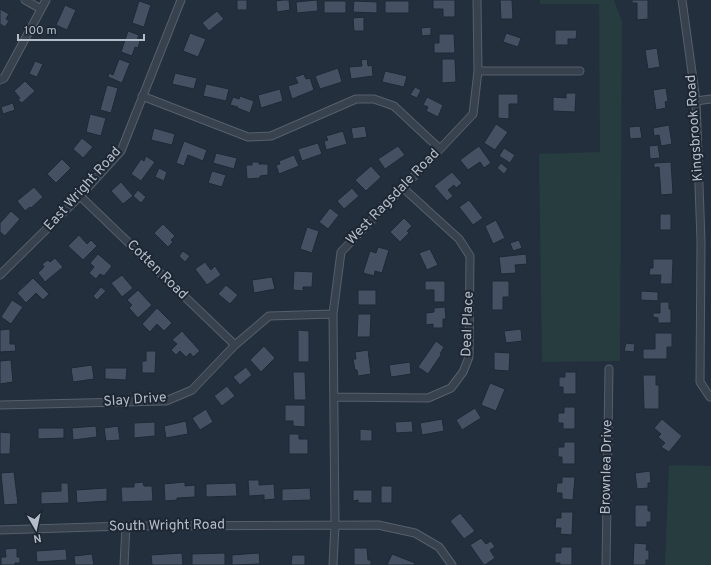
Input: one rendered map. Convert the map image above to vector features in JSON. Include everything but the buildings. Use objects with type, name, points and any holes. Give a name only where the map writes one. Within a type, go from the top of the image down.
[{"type":"street","points":[[25,0],[41,9]]},
{"type":"street","points":[[0,80],[4,78],[46,0]]},
{"type":"street","name":"East Wright Road","points":[[0,275],[80,196],[121,151],[181,0]]},
{"type":"street","name":"West Ragsdale Road","points":[[333,565],[334,314],[341,252],[473,114],[478,71],[477,0]]},
{"type":"street","name":"Kingsbrook Road","points":[[682,0],[696,101],[701,241],[700,382],[710,398]]},
{"type":"street","points":[[478,71],[580,71]]},
{"type":"street","points":[[142,96],[248,137],[271,136],[356,99],[374,99],[394,106],[440,150]]},
{"type":"street","points":[[696,101],[711,99]]},
{"type":"street","name":"Deal Place","points":[[334,397],[428,398],[452,388],[463,372],[469,357],[470,256],[459,239],[402,187]]},
{"type":"street","name":"Cotten Road","points":[[80,196],[235,344]]},
{"type":"street","name":"Slay Drive","points":[[0,405],[166,401],[192,390],[235,344],[269,316],[334,314]]},
{"type":"street","name":"Brownlea Drive","points":[[606,565],[609,369]]},
{"type":"street","name":"South Wright Road","points":[[0,530],[126,526],[378,525],[415,533],[439,547],[452,565]]},
{"type":"street","points":[[124,565],[126,526]]},
{"type":"green space","points":[[540,0],[614,0],[622,22],[620,361],[542,362],[539,154],[600,152],[599,4],[540,4]]},
{"type":"green space","points":[[669,465],[711,466],[711,565],[665,565]]}]
